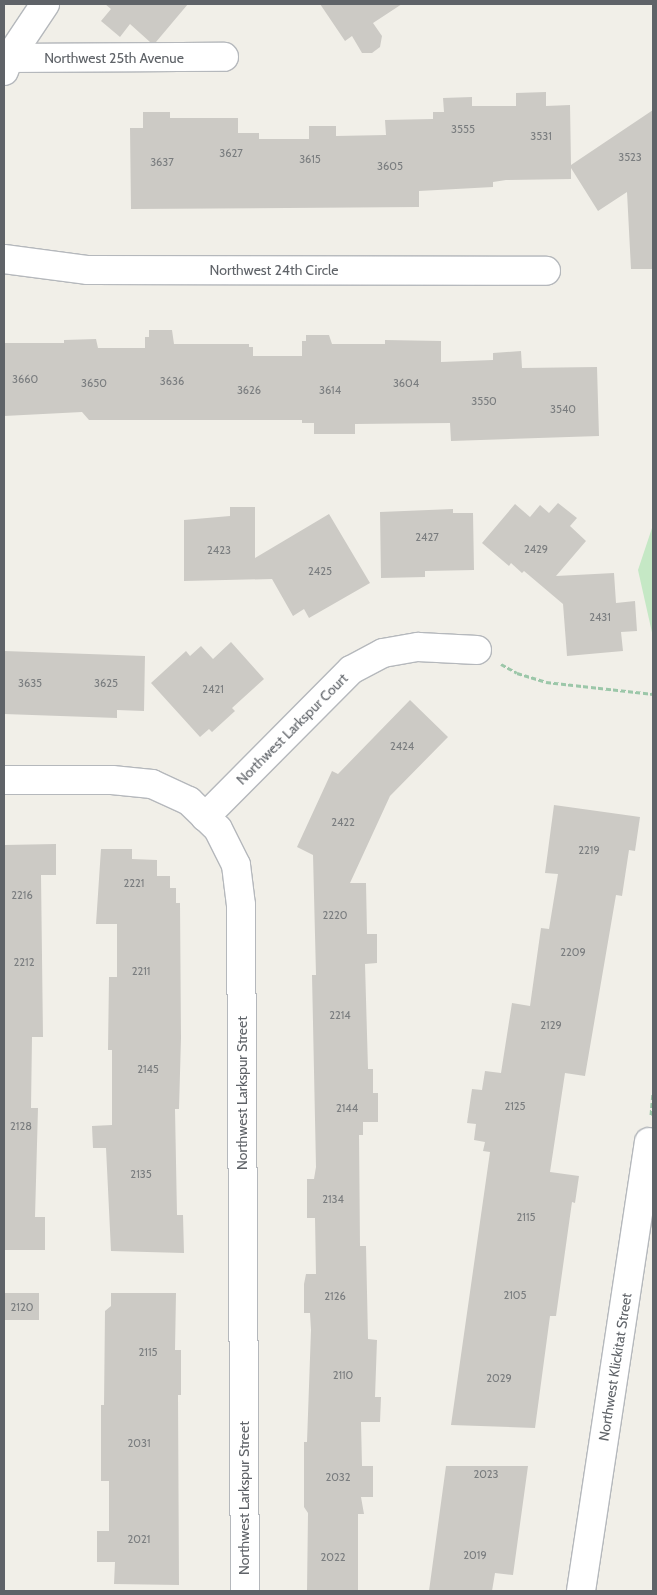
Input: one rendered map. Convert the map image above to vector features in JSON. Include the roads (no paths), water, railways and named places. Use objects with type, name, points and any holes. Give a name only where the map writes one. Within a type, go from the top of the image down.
[{"type":"street","points":[[6,63],[45,4]]},
{"type":"street","name":"Northwest 25th Avenue","points":[[6,63],[224,57]]},
{"type":"street","name":"Northwest 24th Circle","points":[[4,259],[88,270],[546,271]]},
{"type":"street","name":"Northwest Larkspur Court","points":[[205,817],[351,670],[383,653],[418,647],[477,650]]},
{"type":"street","name":"Northwest Larkspur Street","points":[[4,780],[112,780],[152,784],[189,801],[218,829],[236,865],[242,905],[245,1591]]},
{"type":"street","name":"Northwest Klickitat Street","points":[[581,1591],[648,1142]]}]
